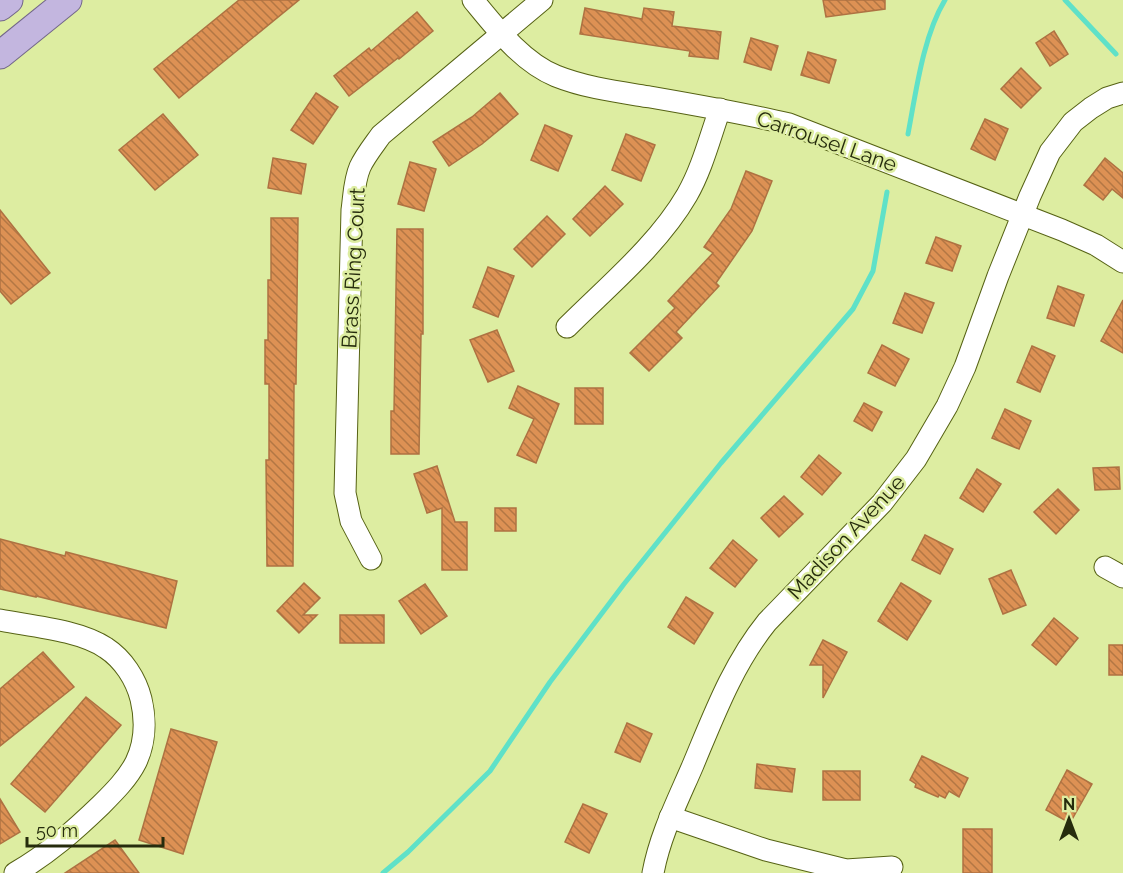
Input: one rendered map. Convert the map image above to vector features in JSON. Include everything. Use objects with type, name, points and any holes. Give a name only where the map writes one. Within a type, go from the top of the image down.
[{"type":"main road","points":[[0,8],[9,0]]},
{"type":"main road","points":[[0,55],[68,0]]},
{"type":"street","name":"Carrousel Lane","points":[[473,0],[501,34],[527,58],[556,76],[598,89],[720,109],[789,124],[1062,230],[1096,245],[1123,262]]},
{"type":"street","name":"Brass Ring Court","points":[[371,559],[351,520],[345,493],[352,210],[355,182],[368,152],[381,135],[542,0]]},
{"type":"street","name":"Madison Avenue","points":[[653,873],[656,856],[670,817],[738,663],[752,640],[767,622],[882,503],[905,474],[932,433],[965,367],[998,276],[1050,152],[1073,122],[1107,98],[1123,93]]},
{"type":"street","points":[[567,327],[672,219],[688,193],[720,109]]},
{"type":"street","points":[[0,620],[76,634],[107,648],[133,677],[139,690],[144,715],[141,746],[135,763],[125,778],[110,796],[52,850],[15,873]]},
{"type":"street","points":[[670,817],[766,850],[846,870],[892,867]]},
{"type":"building","points":[[239,0],[299,0],[179,98],[154,69]]},
{"type":"building","points":[[823,0],[885,0],[885,9],[826,17]]},
{"type":"building","points":[[585,8],[642,19],[644,8],[674,12],[672,26],[721,32],[718,59],[689,56],[690,51],[580,34]]},
{"type":"building","points":[[417,12],[433,31],[349,96],[334,76],[369,48],[371,51]]},
{"type":"building","points":[[1054,31],[1068,54],[1050,66],[1036,43]]},
{"type":"building","points":[[751,38],[778,46],[771,70],[744,62]]},
{"type":"building","points":[[808,52],[836,60],[829,83],[801,75]]},
{"type":"building","points":[[1021,68],[1041,88],[1021,108],[1001,89]]},
{"type":"building","points":[[316,93],[338,107],[313,144],[291,130]]},
{"type":"building","points":[[500,93],[518,114],[482,144],[449,166],[433,142],[472,117]]},
{"type":"building","points":[[163,114],[198,155],[155,190],[119,150]]},
{"type":"building","points":[[985,119],[1008,129],[995,160],[971,149]]},
{"type":"building","points":[[545,125],[572,136],[558,171],[531,160]]},
{"type":"building","points":[[626,134],[655,145],[641,181],[612,170]]},
{"type":"building","points":[[273,158],[306,164],[301,194],[268,188]]},
{"type":"building","points":[[1105,158],[1123,173],[1123,198],[1112,189],[1103,200],[1084,185]]},
{"type":"building","points":[[410,162],[436,169],[424,211],[398,204]]},
{"type":"building","points":[[746,171],[772,181],[752,231],[716,283],[719,286],[676,332],[682,338],[649,371],[630,353],[675,308],[668,301],[713,253],[704,247],[731,209]]},
{"type":"building","points":[[605,186],[623,204],[590,236],[573,219]]},
{"type":"building","points":[[0,210],[50,273],[11,304],[0,291]]},
{"type":"building","points":[[547,216],[565,234],[532,267],[514,249]]},
{"type":"building","points":[[271,218],[298,218],[293,566],[267,566],[266,460],[269,460],[269,384],[265,384],[265,340],[268,340],[268,280],[271,280]]},
{"type":"building","points":[[397,229],[423,229],[423,334],[421,334],[419,454],[391,454],[391,411],[394,411]]},
{"type":"building","points":[[936,237],[961,246],[952,271],[926,263]]},
{"type":"building","points":[[488,267],[514,276],[498,317],[473,307]]},
{"type":"building","points":[[1058,286],[1084,295],[1074,326],[1047,318]]},
{"type":"building","points":[[905,293],[934,303],[922,333],[893,323]]},
{"type":"building","points":[[1123,300],[1123,353],[1101,341]]},
{"type":"building","points":[[497,330],[514,371],[488,382],[470,340]]},
{"type":"building","points":[[882,345],[909,359],[895,386],[868,373]]},
{"type":"building","points":[[1032,346],[1055,356],[1040,392],[1017,382]]},
{"type":"building","points":[[518,386],[559,404],[536,463],[517,455],[534,419],[509,408]]},
{"type":"building","points":[[575,388],[603,388],[603,424],[575,424]]},
{"type":"building","points":[[864,403],[882,412],[872,431],[854,421]]},
{"type":"building","points":[[1005,409],[1031,421],[1019,449],[992,438]]},
{"type":"building","points":[[819,455],[841,473],[822,495],[801,477]]},
{"type":"building","points":[[437,466],[455,522],[467,522],[467,570],[442,570],[442,508],[427,513],[414,474]]},
{"type":"building","points":[[1119,467],[1120,489],[1095,490],[1093,468]]},
{"type":"building","points":[[977,469],[1001,484],[983,512],[960,498]]},
{"type":"building","points":[[1058,489],[1079,510],[1056,534],[1034,512]]},
{"type":"building","points":[[784,496],[803,514],[779,537],[761,518]]},
{"type":"building","points":[[495,508],[516,508],[516,531],[495,531]]},
{"type":"building","points":[[925,535],[953,549],[940,574],[912,560]]},
{"type":"building","points":[[0,539],[65,556],[66,552],[177,581],[166,628],[0,589]]},
{"type":"building","points":[[733,540],[757,560],[735,587],[710,568]]},
{"type":"building","points":[[1011,570],[1026,605],[1003,614],[989,579]]},
{"type":"building","points":[[304,583],[320,598],[303,615],[317,615],[299,633],[277,611]]},
{"type":"building","points":[[901,583],[931,601],[907,640],[878,621]]},
{"type":"building","points":[[425,584],[447,616],[421,634],[399,601]]},
{"type":"building","points":[[686,597],[713,613],[694,644],[668,627]]},
{"type":"building","points":[[340,615],[384,615],[384,643],[340,643]]},
{"type":"building","points":[[1054,618],[1078,638],[1056,665],[1032,645]]},
{"type":"building","points":[[823,640],[847,652],[823,698],[823,665],[810,665]]},
{"type":"building","points":[[1109,645],[1123,645],[1123,675],[1109,675]]},
{"type":"building","points":[[43,652],[74,687],[0,746],[0,689]]},
{"type":"building","points":[[86,697],[121,725],[45,812],[11,784]]},
{"type":"building","points":[[627,723],[652,734],[640,762],[615,752]]},
{"type":"building","points":[[171,729],[217,742],[183,854],[139,840]]},
{"type":"building","points":[[922,756],[968,778],[959,797],[949,791],[945,798],[939,795],[938,797],[915,787],[916,784],[910,780]]},
{"type":"building","points":[[757,764],[795,769],[792,792],[755,788]]},
{"type":"building","points":[[1067,770],[1092,784],[1070,823],[1046,810]]},
{"type":"building","points":[[823,771],[860,771],[860,800],[823,800]]},
{"type":"building","points":[[0,799],[20,832],[0,844]]},
{"type":"building","points":[[583,804],[607,814],[589,853],[565,842]]},
{"type":"building","points":[[963,829],[992,829],[992,873],[963,873]]},
{"type":"building","points":[[115,840],[139,873],[65,873]]},
{"type":"waterway","points":[[908,134],[926,47],[937,14],[945,0]]},
{"type":"waterway","points":[[1065,0],[1116,54]]},
{"type":"waterway","points":[[383,873],[408,852],[490,771],[550,682],[624,584],[721,463],[853,309],[873,271],[887,192]]}]
